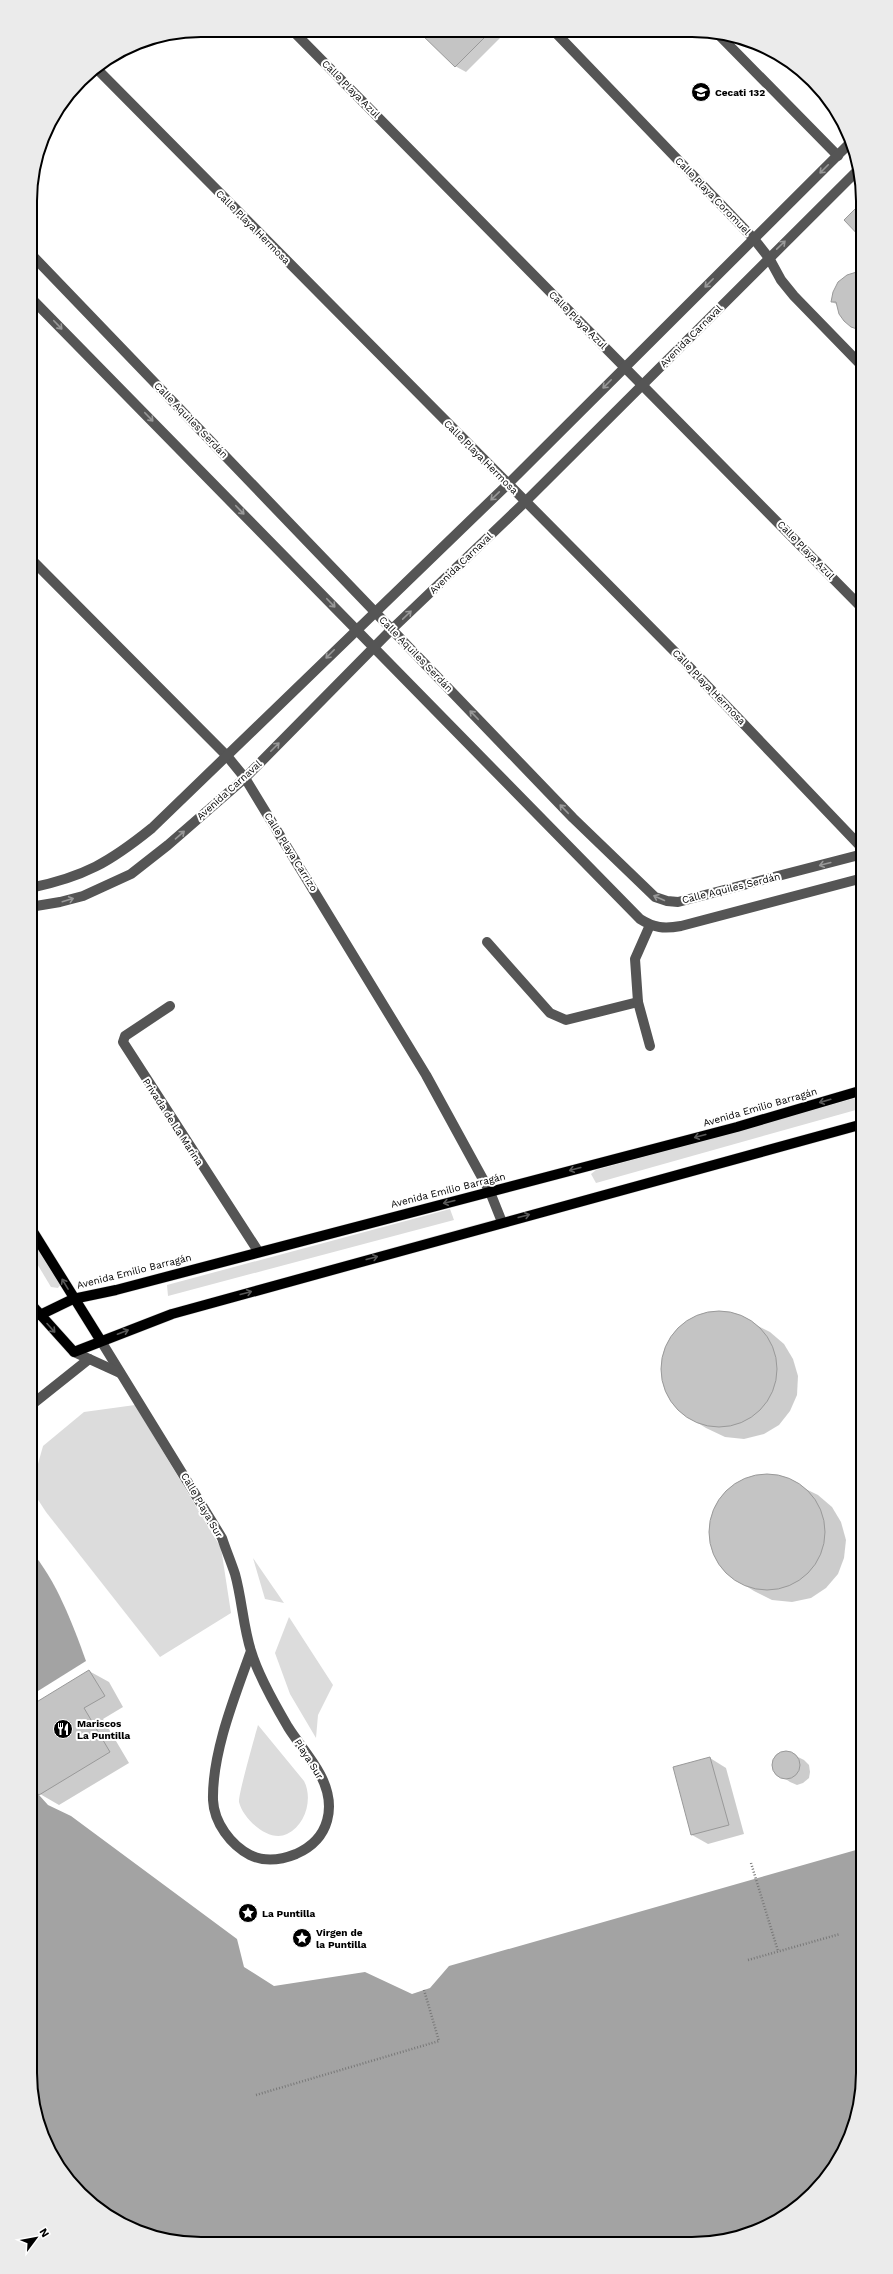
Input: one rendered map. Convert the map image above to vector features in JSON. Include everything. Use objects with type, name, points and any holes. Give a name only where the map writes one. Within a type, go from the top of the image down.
[{"type":"main road","name":"Avenida Emilio Barragán","points":[[40,1315],[73,1299],[116,1290],[258,1251],[729,1129],[856,1092]]},
{"type":"main road","points":[[37,1311],[74,1352],[172,1314],[502,1222],[856,1126]]},
{"type":"main road","points":[[37,1239],[73,1299],[101,1341]]},
{"type":"street","name":"Calle Playa Azul","points":[[299,37],[856,602]]},
{"type":"street","name":"Calle Playa Coromuel","points":[[560,37],[754,238],[769,258],[781,280],[794,296],[856,360]]},
{"type":"street","points":[[724,40],[838,156]]},
{"type":"street","name":"Calle Playa Hermosa","points":[[100,72],[676,653],[856,842]]},
{"type":"street","points":[[37,887],[55,883],[87,872],[120,854],[152,828],[356,629],[508,484],[847,147]]},
{"type":"street","name":"Avenida Carnaval","points":[[37,907],[83,896],[131,874],[168,845],[245,778],[392,629],[525,502],[854,174]]},
{"type":"street","name":"Calle Aquiles Serdán","points":[[37,260],[573,818],[655,897],[667,901],[678,902],[856,856]]},
{"type":"street","points":[[37,304],[375,647],[640,919],[650,925],[660,928],[681,926],[856,880]]},
{"type":"street","name":"Calle Playa Carrizo","points":[[37,565],[227,756],[245,778],[426,1075],[490,1192],[502,1222]]},
{"type":"street","points":[[650,925],[635,959],[638,1002],[650,1046]]},
{"type":"street","points":[[487,942],[550,1013],[557,1018],[566,1020],[638,1002]]},
{"type":"street","name":"Privada de La Marina","points":[[170,1006],[125,1036],[123,1042],[258,1251]]},
{"type":"street","name":"Calle Playa Sur","points":[[101,1341],[222,1538],[235,1574],[251,1651]]},
{"type":"street","points":[[74,1352],[120,1373]]},
{"type":"street","points":[[37,1400],[89,1359]]},
{"type":"street","name":"Playa Sur","points":[[251,1651],[289,1728],[320,1774],[330,1798],[328,1824],[322,1834],[304,1850],[278,1859],[256,1858],[240,1849],[224,1831],[217,1816],[213,1801],[217,1761],[229,1715],[251,1651]]},
{"type":"path","points":[[751,1863],[778,1952]]},
{"type":"path","points":[[748,1960],[840,1934]]},
{"type":"path","points":[[256,2095],[439,2041],[424,1990]]},
{"type":"shaded area","points":[[856,1098],[856,1110],[596,1183],[591,1174],[596,1170]]},
{"type":"shaded area","points":[[450,1209],[454,1220],[168,1296],[167,1285]]},
{"type":"shaded area","points":[[37,1237],[64,1280],[58,1288],[51,1287],[37,1264]]},
{"type":"shaded area","points":[[135,1405],[221,1548],[231,1613],[160,1657],[46,1512],[37,1498],[37,1468],[43,1446],[84,1412]]},
{"type":"shaded area","points":[[253,1558],[284,1603],[265,1599]]},
{"type":"shaded area","points":[[37,1559],[56,1588],[86,1661],[37,1692]]},
{"type":"shaded area","points":[[289,1617],[333,1685],[318,1715],[316,1738],[290,1694],[275,1653]]},
{"type":"shaded area","points":[[258,1725],[304,1781],[307,1788],[308,1803],[303,1818],[294,1830],[280,1836],[272,1835],[258,1828],[251,1822],[241,1809],[239,1802]]},
{"type":"shaded area","points":[[37,1793],[48,1805],[71,1816],[237,1939],[244,1967],[274,1986],[365,1972],[412,1994],[430,1988],[449,1966],[856,1850],[856,2084],[853,2105],[844,2136],[822,2173],[808,2189],[792,2203],[755,2225],[714,2236],[190,2237],[169,2234],[138,2225],[101,2203],[85,2189],[71,2173],[49,2136],[40,2105],[37,2084]]},
{"type":"building","points":[[424,37],[485,37],[455,67]]},
{"type":"building","points":[[856,208],[856,233],[844,220]]},
{"type":"building","points":[[856,272],[856,329],[851,327],[844,321],[839,314],[836,302],[831,302],[833,292],[838,282],[847,275]]},
{"type":"building","points":[[719,1311],[741,1315],[760,1328],[773,1347],[777,1369],[773,1391],[760,1410],[741,1423],[719,1427],[697,1423],[678,1410],[665,1391],[661,1369],[665,1347],[678,1328],[697,1315]]},
{"type":"building","points":[[767,1474],[789,1478],[808,1491],[821,1510],[825,1532],[821,1554],[808,1573],[789,1586],[767,1590],[745,1586],[726,1573],[713,1554],[709,1532],[713,1510],[726,1491],[745,1478]]},
{"type":"building","name":"Mariscos La Puntilla","points":[[89,1670],[105,1696],[84,1708],[110,1752],[39,1795],[37,1793],[37,1702]]},
{"type":"building","points":[[786,1751],[796,1755],[800,1765],[796,1775],[786,1779],[776,1775],[772,1765],[776,1755]]},
{"type":"building","points":[[710,1757],[729,1825],[691,1835],[673,1767]]},
{"type":"place","name":"Cecati 132","points":[[701,92]]},
{"type":"place","name":"Mariscos La Puntilla","points":[[63,1729]]},
{"type":"place","name":"La Puntilla","points":[[248,1913]]},
{"type":"place","name":"Virgen de la Puntilla","points":[[302,1938]]}]
